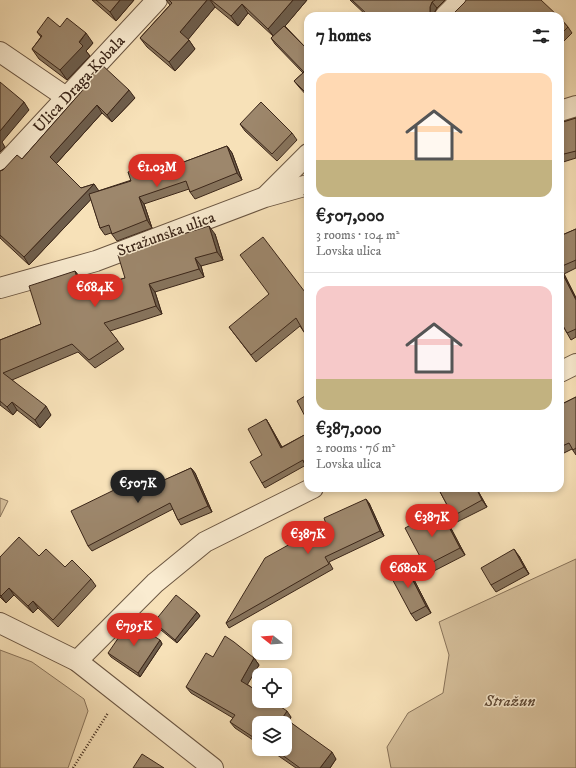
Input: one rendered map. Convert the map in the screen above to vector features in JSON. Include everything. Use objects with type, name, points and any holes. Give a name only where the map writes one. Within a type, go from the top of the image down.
[{"type":"street","name":"Ulica Draga Kobala","points":[[0,169],[157,0]]},
{"type":"street","points":[[449,12],[461,0]]},
{"type":"street","points":[[0,52],[66,97]]},
{"type":"street","points":[[564,110],[576,106]]},
{"type":"street","points":[[265,197],[304,158]]},
{"type":"street","name":"Stražunska ulica","points":[[0,288],[96,261],[265,197],[304,186]]},
{"type":"street","points":[[564,370],[576,364]]},
{"type":"street","points":[[76,661],[155,583],[205,542],[305,492]]},
{"type":"street","points":[[0,623],[76,661],[214,768]]},
{"type":"path","points":[[73,768],[119,695]]},
{"type":"green space","points":[[0,498],[8,501],[0,517]]},
{"type":"green space","name":"Stražun","points":[[576,559],[576,768],[391,768],[387,747],[408,713],[443,693],[449,655],[439,622]]},
{"type":"green space","points":[[0,650],[32,662],[84,699],[88,711],[68,768],[0,768]]},
{"type":"building","points":[[96,0],[120,0],[110,12]]},
{"type":"building","points":[[169,0],[207,0],[180,32],[189,40],[169,62],[140,38],[172,3]]},
{"type":"building","points":[[211,0],[293,0],[268,29],[242,4],[231,16]]},
{"type":"building","points":[[352,0],[435,0],[432,2],[430,12],[365,12]]},
{"type":"building","points":[[466,0],[541,0],[554,12],[455,12]]},
{"type":"building","points":[[48,17],[60,27],[67,18],[86,33],[79,42],[83,46],[60,70],[32,49],[42,36],[37,32]]},
{"type":"building","points":[[564,22],[568,27],[564,31]]},
{"type":"building","points":[[284,26],[304,46],[304,72],[271,38]]},
{"type":"building","points":[[101,64],[129,90],[107,115],[97,105],[50,157],[81,188],[94,184],[24,257],[0,235],[0,171],[3,170],[17,155],[22,159],[82,91],[83,89],[80,87]]},
{"type":"building","points":[[304,72],[304,91],[294,81]]},
{"type":"building","points":[[0,82],[24,102],[0,131]]},
{"type":"building","points":[[261,102],[292,133],[272,154],[240,124]]},
{"type":"building","points":[[576,118],[576,151],[564,154],[564,122]]},
{"type":"building","points":[[227,146],[237,173],[190,192],[186,181],[139,197],[147,220],[112,234],[109,225],[100,228],[89,194],[131,181],[128,172],[152,164],[154,173]]},
{"type":"building","points":[[209,226],[217,252],[195,258],[199,269],[149,284],[156,306],[104,323],[118,341],[89,360],[72,344],[3,373],[46,406],[35,420],[12,402],[7,407],[0,401],[0,340],[41,324],[29,286],[75,271],[81,291],[125,278],[118,255],[154,241],[154,243]]},
{"type":"building","points":[[576,229],[576,260],[564,265],[564,234]]},
{"type":"building","points":[[263,237],[304,291],[304,332],[296,318],[251,355],[229,327],[269,294],[240,255]]},
{"type":"building","points":[[564,277],[576,300],[576,329],[567,333],[564,327]]},
{"type":"building","points":[[304,397],[304,414],[297,401]]},
{"type":"building","points":[[576,397],[576,448],[573,450],[569,443],[564,445],[564,403]]},
{"type":"building","points":[[266,419],[281,448],[304,435],[304,463],[303,460],[262,483],[250,462],[262,455],[248,429]]},
{"type":"building","points":[[191,468],[208,506],[178,520],[170,503],[88,546],[71,511],[149,473],[155,484]]},
{"type":"building","points":[[440,492],[478,492],[482,500],[453,516]]},
{"type":"building","points":[[366,499],[380,531],[325,557],[329,564],[226,623],[265,558],[326,524],[324,518]]},
{"type":"building","points":[[440,510],[460,548],[425,566],[405,528]]},
{"type":"building","points":[[19,537],[39,556],[46,549],[65,567],[72,560],[91,579],[53,620],[33,601],[28,606],[9,588],[1,596],[0,595],[0,557]]},
{"type":"building","points":[[514,549],[524,567],[491,585],[481,568]]},
{"type":"building","points":[[405,565],[426,606],[411,614],[389,573]]},
{"type":"building","points":[[176,595],[197,612],[175,640],[154,622]]},
{"type":"building","points":[[130,621],[160,640],[138,673],[108,653]]},
{"type":"building","points":[[225,636],[252,656],[253,660],[241,681],[252,688],[252,708],[282,708],[287,711],[284,716],[252,716],[252,736],[230,722],[235,715],[186,687],[206,653],[213,657]]},
{"type":"building","points":[[292,723],[332,752],[320,768],[300,768],[284,756],[292,756]]},
{"type":"building","points":[[142,754],[164,768],[133,768]]}]
